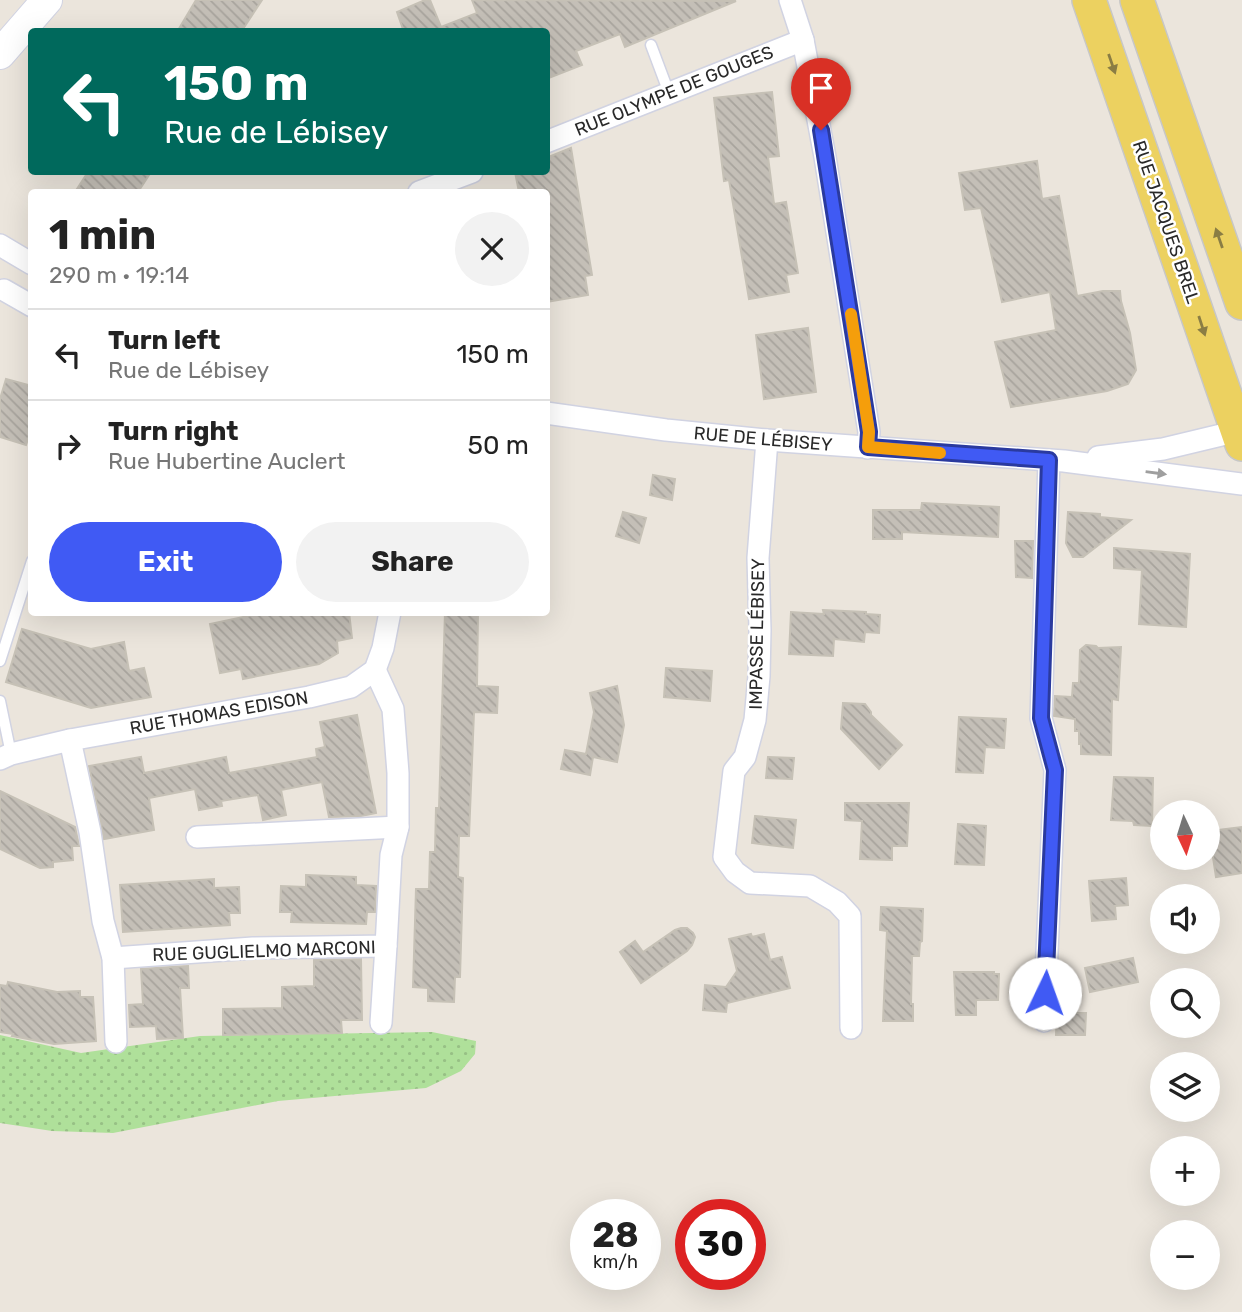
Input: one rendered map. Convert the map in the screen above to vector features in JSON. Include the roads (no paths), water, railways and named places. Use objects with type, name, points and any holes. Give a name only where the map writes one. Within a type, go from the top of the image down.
[{"type":"main road","points":[[0,54],[47,0]]},
{"type":"main road","name":"RUE JACQUES BREL","points":[[1089,0],[1241,437]]},
{"type":"main road","points":[[1137,0],[1242,303]]},
{"type":"street","points":[[790,0],[803,40],[825,157],[869,432],[868,447]]},
{"type":"street","name":"RUE OLYMPE DE GOUGES","points":[[550,140],[803,40]]},
{"type":"street","points":[[427,189],[464,175]]},
{"type":"street","points":[[0,246],[28,262]]},
{"type":"street","points":[[4,290],[28,304]]},
{"type":"street","name":"RUE DE LÉBISEY","points":[[550,414],[666,430],[767,440],[1057,460],[1242,484]]},
{"type":"street","name":"RUE DE LÉBISEY","points":[[1057,460],[1148,452],[1241,437]]},
{"type":"street","name":"IMPASSE LÉBISEY","points":[[767,440],[758,558],[760,630],[755,720],[745,757],[734,771],[724,857],[735,872],[750,883],[810,886],[837,902],[850,916],[851,1028]]},
{"type":"street","points":[[1044,1021],[1055,770],[1041,718],[1057,460]]},
{"type":"street","points":[[375,670],[383,648],[389,616]]},
{"type":"street","name":"RUE THOMAS EDISON","points":[[5,756],[70,740],[309,697],[351,687],[375,670]]},
{"type":"street","name":"RUE GUGLIELMO MARCONI","points":[[113,958],[253,948],[386,946],[391,855],[398,827],[398,773],[393,709],[375,670]]},
{"type":"street","points":[[70,740],[90,832],[103,921],[113,958],[116,1042]]},
{"type":"street","points":[[197,836],[398,827]]},
{"type":"street","points":[[382,1023],[386,946]]},
{"type":"lane","points":[[651,45],[669,93]]},
{"type":"lane","points":[[0,661],[28,574]]},
{"type":"lane","points":[[0,701],[5,756]]}]
